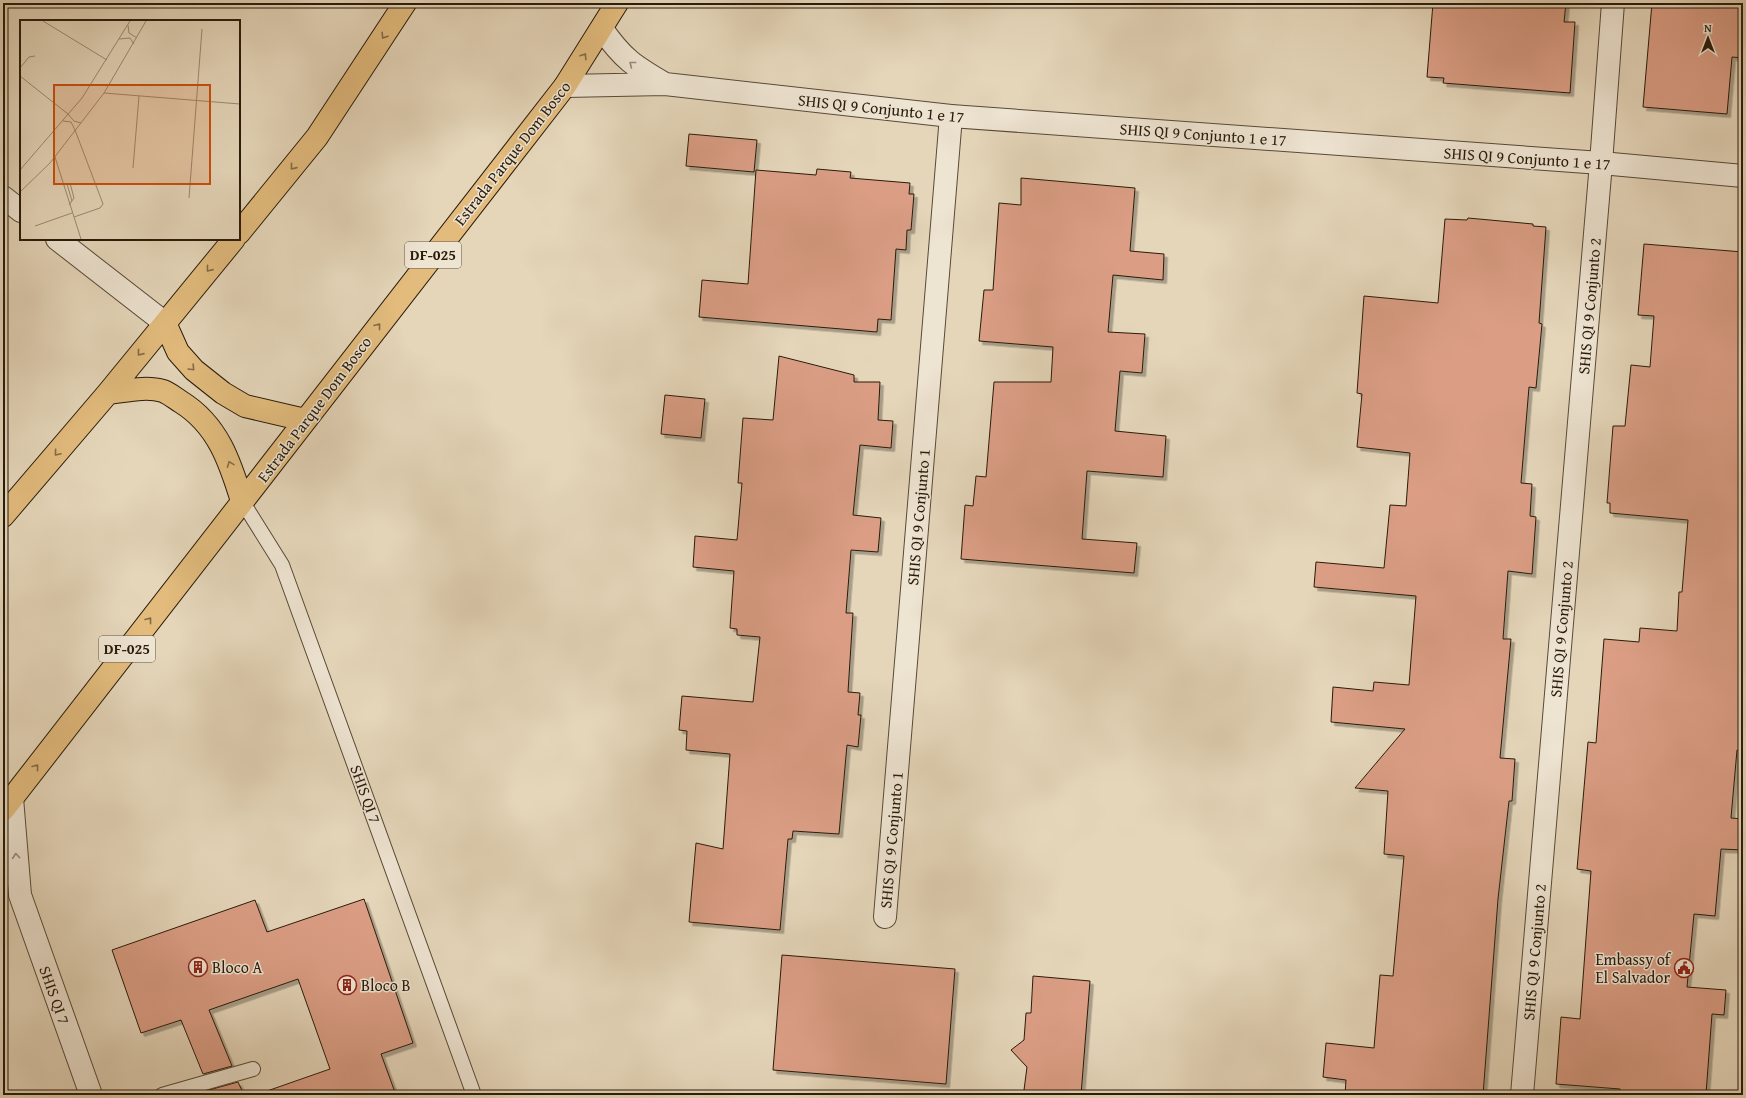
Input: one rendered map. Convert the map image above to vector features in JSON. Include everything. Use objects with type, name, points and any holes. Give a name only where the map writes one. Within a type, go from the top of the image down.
[{"type":"main road","points":[[240,232],[317,137],[406,3]]},
{"type":"main road","name":"Estrada Parque Dom Bosco","points":[[7,804],[565,86],[617,3]]},
{"type":"main road","points":[[3,516],[108,393],[233,240]]},
{"type":"main road","points":[[165,323],[178,352],[194,370],[223,393],[245,406],[305,420]]},
{"type":"main road","points":[[108,393],[146,389],[164,392],[194,410],[208,425],[222,444],[230,463],[242,501]]},
{"type":"street","name":"SHIS QI 9 Conjunto 2","points":[[1522,1095],[1601,163],[1613,3]]},
{"type":"street","name":"SHIS QI 9 Conjunto 1 e 17","points":[[602,29],[616,48],[631,64],[665,84]]},
{"type":"street","name":"SHIS QI 9 Conjunto 1 e 17","points":[[565,86],[665,84],[951,116],[1601,163],[1743,176]]},
{"type":"street","name":"SHIS QI 9 Conjunto 1","points":[[884,917],[951,116]]},
{"type":"street","points":[[3,197],[20,210]]},
{"type":"street","points":[[58,240],[165,323]]},
{"type":"street","name":"SHIS QI 7","points":[[7,804],[11,891],[91,1095]]},
{"type":"lane","name":"SHIS QI 7","points":[[242,501],[282,565],[474,1095]]},
{"type":"lane","points":[[162,1095],[182,1093],[253,1069]]},
{"type":"building","points":[[1433,3],[1566,3],[1564,22],[1575,22],[1570,93],[1443,83],[1444,78],[1427,77]]},
{"type":"building","points":[[1652,3],[1743,3],[1743,58],[1732,57],[1727,114],[1643,107]]},
{"type":"building","points":[[689,134],[757,140],[754,172],[686,166]]},
{"type":"building","points":[[817,169],[851,172],[850,178],[910,183],[909,194],[914,194],[911,230],[907,230],[906,250],[896,249],[891,320],[878,319],[877,332],[699,317],[702,280],[748,284],[756,170],[816,175]]},
{"type":"building","points":[[1021,178],[1135,188],[1130,251],[1164,254],[1163,280],[1113,275],[1108,332],[1145,334],[1142,373],[1120,371],[1115,431],[1166,436],[1163,477],[1087,471],[1082,539],[1137,543],[1134,573],[961,559],[965,505],[973,506],[976,476],[986,477],[994,382],[1051,382],[1053,347],[979,341],[984,290],[993,290],[999,203],[1021,205]]},
{"type":"building","points":[[1468,218],[1533,224],[1533,226],[1546,227],[1539,323],[1542,324],[1536,388],[1529,387],[1521,483],[1532,484],[1530,516],[1536,517],[1532,574],[1508,571],[1503,639],[1511,639],[1500,758],[1515,759],[1512,801],[1509,801],[1498,899],[1483,1095],[1345,1095],[1346,1080],[1323,1077],[1326,1043],[1374,1048],[1380,975],[1393,976],[1404,856],[1384,854],[1388,791],[1355,788],[1405,729],[1331,722],[1333,687],[1373,691],[1374,682],[1409,685],[1416,596],[1314,587],[1316,562],[1384,568],[1390,505],[1406,506],[1410,453],[1357,447],[1362,394],[1357,393],[1364,296],[1438,303],[1445,219],[1467,220]]},
{"type":"building","points":[[1644,244],[1743,252],[1743,681],[1740,724],[1743,724],[1743,751],[1737,750],[1731,818],[1743,819],[1743,850],[1721,849],[1715,916],[1694,914],[1687,987],[1726,990],[1724,1015],[1712,1014],[1706,1094],[1698,1093],[1698,1095],[1620,1095],[1620,1089],[1556,1084],[1561,1017],[1580,1019],[1591,871],[1577,869],[1588,742],[1596,743],[1604,639],[1639,642],[1640,628],[1677,631],[1679,592],[1682,592],[1688,520],[1610,513],[1610,503],[1607,503],[1613,426],[1625,426],[1631,365],[1650,367],[1654,316],[1638,315]]},
{"type":"building","points":[[779,356],[854,375],[854,382],[880,382],[878,420],[893,421],[891,448],[860,445],[853,515],[881,518],[878,552],[851,550],[846,613],[853,613],[848,692],[860,693],[858,715],[861,715],[858,747],[847,745],[839,834],[793,831],[792,839],[788,839],[780,930],[689,922],[696,843],[723,849],[730,754],[686,750],[687,731],[679,730],[682,696],[753,702],[760,637],[737,635],[737,629],[730,628],[734,571],[693,567],[695,536],[737,540],[742,483],[738,483],[743,418],[773,420]]},
{"type":"building","points":[[665,395],[705,399],[701,438],[661,434]]},
{"type":"building","points":[[364,899],[413,1043],[381,1054],[396,1095],[268,1095],[267,1091],[330,1069],[298,979],[209,1010],[232,1066],[203,1074],[181,1020],[141,1033],[112,950],[255,900],[267,932]]},
{"type":"building","points":[[782,955],[955,969],[946,1084],[773,1070]]},
{"type":"building","points":[[1033,976],[1090,981],[1081,1095],[1027,1095],[1027,1091],[1024,1090],[1027,1067],[1011,1050],[1024,1040],[1026,1013],[1031,1013]]},
{"type":"building","points":[[238,1082],[244,1095],[211,1095],[209,1090]]},
{"type":"place","name":"Bloco A","points":[[198,967]]},
{"type":"place","name":"Embassy of El Salvador","points":[[1684,968]]},
{"type":"place","name":"Bloco B","points":[[347,985]]}]
